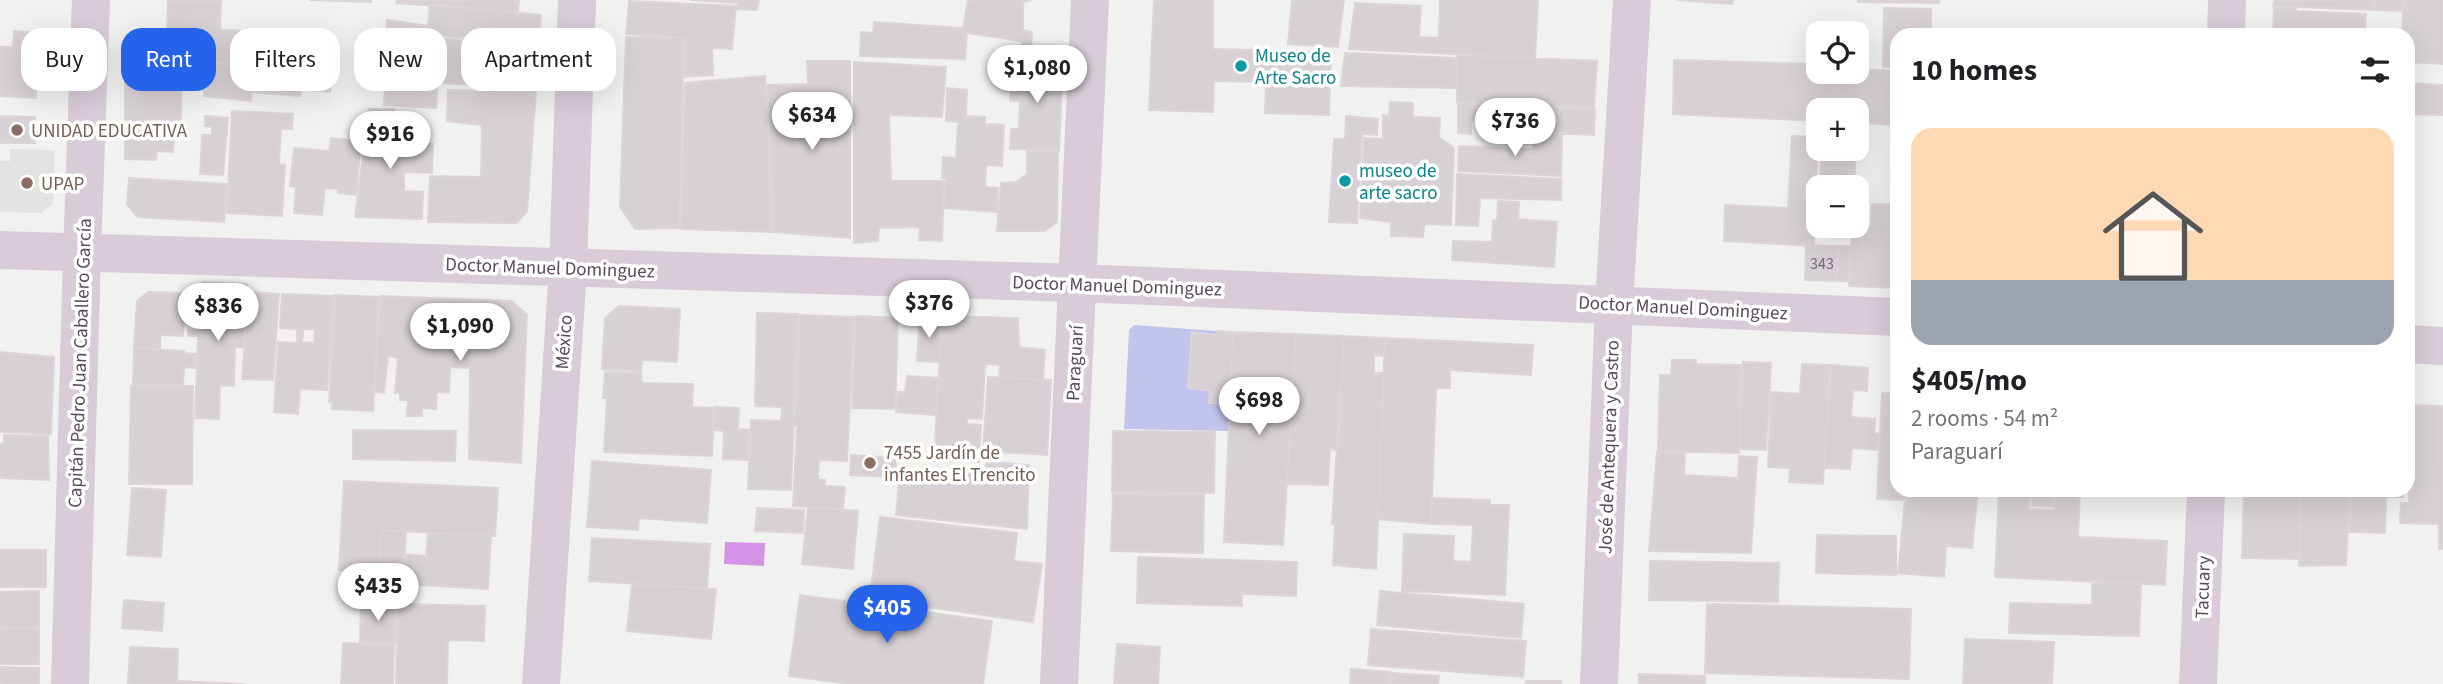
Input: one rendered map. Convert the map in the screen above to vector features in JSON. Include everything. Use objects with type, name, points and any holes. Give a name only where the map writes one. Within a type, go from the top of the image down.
[{"type":"street","name":"Capitán Pedro Juan Caballero García","points":[[70,684],[91,0]]},
{"type":"street","name":"México","points":[[541,684],[568,268],[577,0]]},
{"type":"street","name":"Paraguarí","points":[[1059,684],[1090,0]]},
{"type":"street","name":"José de Antequera y Castro","points":[[1599,684],[1614,304],[1632,0]]},
{"type":"street","points":[[2226,28],[2227,0]]},
{"type":"street","name":"Doctor Manuel Dominguez","points":[[0,250],[1077,283],[1890,317]]},
{"type":"street","points":[[2415,344],[2443,346]]},
{"type":"street","name":"Tacuary","points":[[2198,684],[2206,497]]},
{"type":"shaded area","name":"UPAP","points":[[10,149],[55,150],[53,204],[41,213],[0,212],[0,161],[10,161]]},
{"type":"shaded area","points":[[1134,325],[1217,331],[1216,335],[1192,333],[1188,388],[1210,390],[1209,403],[1230,403],[1228,431],[1124,429],[1129,330]]},
{"type":"shaded area","points":[[725,542],[765,543],[764,566],[724,564]]},
{"type":"building","points":[[168,0],[221,1],[220,30],[230,30],[230,64],[216,62],[216,28],[167,28]]},
{"type":"building","points":[[310,0],[371,0],[371,2]]},
{"type":"building","points":[[397,0],[519,0],[518,12],[396,3]]},
{"type":"building","points":[[690,0],[759,0],[757,10],[737,9],[738,3]]},
{"type":"building","points":[[968,0],[1031,0],[1023,2],[1023,30],[1032,32],[1031,52],[1021,50],[1022,41],[967,33],[965,59],[860,56],[861,32],[873,33],[874,22],[963,28]]},
{"type":"building","name":"Museo de Arte Sacro","points":[[1154,0],[1213,0],[1213,49],[1331,52],[1329,115],[1265,113],[1266,82],[1214,81],[1213,112],[1149,110]]},
{"type":"building","name":"Museo de Arte Sacro","points":[[1292,0],[1344,0],[1338,47],[1288,44]]},
{"type":"building","points":[[1440,0],[1538,0],[1535,58],[1349,49],[1355,3],[1421,6],[1419,37],[1439,38]]},
{"type":"building","points":[[1677,0],[1733,0],[1732,4]]},
{"type":"building","points":[[1858,0],[1940,0],[1939,3]]},
{"type":"building","points":[[2274,0],[2374,0],[2374,10],[2273,6]]},
{"type":"building","points":[[2374,0],[2403,0],[2403,11],[2374,10]]},
{"type":"building","points":[[2403,0],[2443,0],[2443,64],[2415,62],[2415,28],[2402,28]]},
{"type":"building","points":[[629,1],[736,6],[732,49],[712,48],[713,75],[685,77],[685,38],[626,34]]},
{"type":"building","points":[[430,4],[541,15],[540,28],[461,28],[461,37],[447,36],[447,28],[386,28],[387,20],[428,26]]},
{"type":"building","points":[[1884,8],[1931,9],[1931,28],[1890,28],[1890,67],[1883,67]]},
{"type":"building","points":[[2274,8],[2366,14],[2365,28],[2273,28]]},
{"type":"building","points":[[14,31],[21,31],[21,91],[36,91],[36,98],[0,96],[0,47],[13,47]]},
{"type":"building","points":[[626,37],[684,38],[679,228],[635,229],[620,207]]},
{"type":"building","points":[[447,39],[461,40],[461,84],[447,83]]},
{"type":"building","points":[[1345,53],[1456,58],[1456,88],[1341,86]]},
{"type":"building","points":[[1457,55],[1597,61],[1594,107],[1457,102]]},
{"type":"building","points":[[1674,60],[1806,64],[1806,84],[1869,84],[1869,70],[1890,71],[1890,125],[1869,124],[1869,98],[1806,98],[1806,120],[1673,114]]},
{"type":"building","points":[[807,61],[850,61],[850,238],[774,232],[767,85],[808,84]]},
{"type":"building","points":[[854,62],[946,67],[942,117],[889,115],[891,181],[944,181],[942,241],[919,240],[920,227],[879,228],[878,241],[854,243]]},
{"type":"building","points":[[1011,62],[1063,64],[1059,150],[1010,149],[1011,129],[1019,129],[1020,101],[1010,101]]},
{"type":"building","points":[[216,63],[230,64],[230,91],[301,91],[300,96],[252,92],[251,101],[204,96],[204,91],[216,91]]},
{"type":"building","points":[[765,76],[772,232],[681,229],[685,83]]},
{"type":"building","points":[[2415,83],[2443,85],[2443,115],[2415,114]]},
{"type":"building","points":[[947,88],[967,90],[966,116],[985,117],[985,124],[1004,125],[1002,166],[986,165],[985,187],[998,188],[997,212],[944,208],[946,178],[942,178],[943,157],[956,158],[958,122],[946,121]]},
{"type":"building","points":[[448,90],[536,91],[527,211],[517,223],[428,222],[430,176],[481,177],[482,125],[447,121]]},
{"type":"building","points":[[125,91],[182,91],[180,138],[174,138],[173,152],[157,151],[156,160],[125,159]]},
{"type":"building","points":[[385,91],[437,91],[436,108],[384,105]]},
{"type":"building","name":"Museo de Arte Sacro","points":[[1390,102],[1413,103],[1413,117],[1440,118],[1439,137],[1454,148],[1451,225],[1424,224],[1423,237],[1391,236],[1391,222],[1360,218],[1364,138],[1383,139],[1383,115],[1389,116]]},
{"type":"building","points":[[1458,104],[1595,109],[1594,135],[1511,131],[1510,135],[1498,134],[1498,123],[1471,121],[1471,134],[1458,133]]},
{"type":"building","points":[[369,109],[394,109],[392,143],[433,144],[432,173],[404,172],[404,191],[423,192],[422,219],[355,217]]},
{"type":"building","points":[[232,111],[293,114],[292,129],[281,129],[279,164],[285,165],[282,216],[227,213]]},
{"type":"building","name":"UNIDAD EDUCATIVA","points":[[0,116],[35,117],[35,143],[0,143]]},
{"type":"building","points":[[205,116],[228,118],[223,175],[200,174],[202,135],[212,135],[212,127],[205,126]]},
{"type":"building","name":"museo de arte sacro","points":[[1346,116],[1378,119],[1377,135],[1362,134],[1357,223],[1329,222],[1334,139],[1345,139]]},
{"type":"building","points":[[1533,134],[1562,135],[1561,176],[1458,171],[1459,146],[1533,149]]},
{"type":"building","points":[[1792,136],[1806,137],[1806,161],[1817,161],[1817,175],[1806,175],[1806,238],[1814,238],[1814,246],[1724,241],[1725,205],[1788,208]]},
{"type":"building","points":[[331,138],[361,141],[356,195],[325,188],[322,215],[294,213],[296,187],[290,186],[294,148],[329,151]]},
{"type":"building","points":[[1027,151],[1058,151],[1057,222],[1045,231],[997,231],[1001,183],[1016,182],[1027,174]]},
{"type":"building","points":[[1821,161],[1855,161],[1855,175],[1820,175]]},
{"type":"building","points":[[1457,174],[1561,179],[1561,200],[1480,198],[1478,226],[1456,225]]},
{"type":"building","points":[[129,178],[227,184],[224,222],[138,217],[127,205]]},
{"type":"building","points":[[1498,201],[1519,202],[1518,219],[1557,222],[1554,267],[1452,260],[1453,241],[1492,242],[1493,220],[1497,221]]},
{"type":"building","points":[[1872,204],[1890,204],[1890,288],[1849,286],[1851,238],[1869,238]]},
{"type":"building","points":[[1806,245],[1838,246],[1837,281],[1805,280]]},
{"type":"building","points":[[1838,246],[1851,246],[1849,281],[1837,281]]},
{"type":"building","points":[[202,282],[247,284],[244,348],[235,347],[234,386],[220,385],[219,419],[195,418],[198,336],[188,336],[188,330],[199,331]]},
{"type":"building","points":[[148,292],[185,293],[183,336],[160,335],[160,349],[134,348],[137,301]]},
{"type":"building","points":[[249,292],[279,294],[273,380],[242,379]]},
{"type":"building","points":[[282,294],[334,296],[327,390],[300,389],[298,414],[274,412],[278,342],[297,343],[297,338],[302,339],[302,342],[314,343],[315,329],[303,329],[303,337],[297,337],[297,329],[280,328]]},
{"type":"building","points":[[335,295],[379,297],[373,411],[332,409],[332,402],[329,402]]},
{"type":"building","points":[[380,296],[512,301],[527,315],[521,463],[469,459],[470,368],[450,367],[449,393],[437,392],[436,409],[422,408],[422,416],[407,416],[408,400],[400,400],[400,393],[395,393],[398,358],[388,356],[384,393],[375,392]]},
{"type":"building","points":[[619,306],[680,309],[677,362],[642,360],[641,371],[602,369],[605,318]]},
{"type":"building","points":[[757,313],[798,314],[791,490],[748,489],[751,420],[781,421],[782,407],[755,406]]},
{"type":"building","points":[[800,315],[854,317],[847,461],[819,460],[818,479],[825,480],[825,486],[845,487],[843,509],[793,506]]},
{"type":"building","points":[[856,316],[898,318],[895,409],[852,408]]},
{"type":"building","points":[[942,316],[1018,318],[1019,347],[1045,350],[1043,380],[999,377],[1000,365],[985,364],[982,419],[967,418],[967,424],[981,425],[979,462],[934,461]]},
{"type":"building","points":[[916,318],[941,319],[939,362],[917,361],[919,326],[916,325]]},
{"type":"building","points":[[1217,331],[1233,332],[1230,403],[1209,403],[1210,390],[1188,388],[1192,332],[1216,335]]},
{"type":"building","points":[[1233,332],[1296,334],[1283,545],[1224,542]]},
{"type":"building","points":[[1296,334],[1344,336],[1338,450],[1330,449],[1328,485],[1287,484]]},
{"type":"building","points":[[1344,336],[1385,338],[1384,356],[1374,355],[1374,373],[1384,373],[1376,569],[1333,565],[1335,524],[1332,524]]},
{"type":"building","points":[[1385,338],[1533,345],[1531,375],[1450,370],[1450,388],[1436,388],[1431,524],[1378,519]]},
{"type":"building","points":[[134,348],[196,354],[195,368],[184,367],[183,384],[133,384]]},
{"type":"building","points":[[0,352],[54,357],[51,434],[0,432]]},
{"type":"building","points":[[1672,360],[1696,360],[1696,364],[1741,365],[1739,453],[1658,451],[1660,375],[1671,375]]},
{"type":"building","points":[[1743,362],[1771,363],[1766,450],[1739,449]]},
{"type":"building","points":[[1802,364],[1830,365],[1823,484],[1789,482],[1790,468],[1768,467],[1771,392],[1800,394]]},
{"type":"building","points":[[1831,365],[1868,368],[1867,391],[1853,390],[1851,417],[1875,419],[1874,433],[1879,434],[1877,450],[1852,448],[1850,469],[1824,468]]},
{"type":"building","points":[[605,372],[641,373],[642,383],[693,384],[692,407],[714,408],[712,456],[604,452],[607,398],[603,398]]},
{"type":"building","points":[[907,376],[938,378],[935,415],[896,412],[898,392],[905,392]]},
{"type":"building","points":[[988,377],[1051,380],[1047,455],[983,451]]},
{"type":"building","points":[[131,386],[193,386],[192,484],[129,484]]},
{"type":"building","points":[[1882,393],[1890,394],[1890,497],[1903,497],[1903,500],[1877,499]]},
{"type":"building","points":[[2415,405],[2443,406],[2443,549],[2439,549],[2439,524],[2400,523],[2401,503],[2409,503],[2409,497],[2415,497]]},
{"type":"building","points":[[715,407],[739,408],[738,429],[749,430],[748,460],[723,459],[724,431],[714,430]]},
{"type":"building","points":[[353,430],[456,431],[455,461],[353,459]]},
{"type":"building","points":[[1113,431],[1215,432],[1214,493],[1112,492]]},
{"type":"building","points":[[4,435],[48,436],[49,480],[0,478],[0,444],[4,444]]},
{"type":"building","points":[[1657,452],[1685,454],[1684,475],[1738,478],[1739,456],[1757,457],[1751,553],[1649,551]]},
{"type":"building","points":[[851,455],[896,458],[895,477],[850,475]]},
{"type":"building","points":[[592,461],[711,470],[707,523],[639,518],[638,530],[587,527]]},
{"type":"building","points":[[986,462],[1029,465],[1027,529],[896,515],[900,470],[986,473]]},
{"type":"building","points":[[344,481],[498,488],[495,536],[381,530],[379,573],[339,570]]},
{"type":"building","points":[[132,488],[166,490],[161,557],[127,555]]},
{"type":"building","points":[[1113,494],[1204,495],[1203,553],[1111,551]]},
{"type":"building","points":[[1905,497],[1977,497],[1972,548],[1946,546],[1944,577],[1898,573]]},
{"type":"building","points":[[1999,497],[2030,497],[2029,509],[2054,510],[2055,497],[2080,497],[2078,537],[2167,541],[2165,585],[1995,577]]},
{"type":"building","points":[[2032,497],[2054,497],[2053,507],[2032,506]]},
{"type":"building","points":[[2244,497],[2301,497],[2299,559],[2242,558]]},
{"type":"building","points":[[2301,497],[2350,497],[2346,565],[2299,566]]},
{"type":"building","points":[[2351,497],[2386,497],[2385,533],[2350,532]]},
{"type":"building","points":[[1431,498],[1490,500],[1490,505],[1509,505],[1505,595],[1402,591],[1404,534],[1454,536],[1453,561],[1471,562],[1473,525],[1431,524]]},
{"type":"building","points":[[808,507],[858,511],[853,569],[802,564]]},
{"type":"building","points":[[757,508],[804,510],[803,533],[755,531]]},
{"type":"building","points":[[880,517],[1017,533],[1014,561],[1042,564],[1033,622],[870,599]]},
{"type":"building","points":[[381,530],[406,532],[403,574],[379,573]]},
{"type":"building","points":[[428,533],[491,536],[488,589],[403,584],[404,554],[426,556]]},
{"type":"building","points":[[1817,535],[1896,536],[1896,575],[1816,573]]},
{"type":"building","points":[[592,538],[710,544],[707,588],[589,581]]},
{"type":"building","points":[[0,550],[46,550],[46,587],[0,587]]},
{"type":"building","points":[[1138,557],[1297,562],[1296,596],[1242,594],[1242,606],[1137,603]]},
{"type":"building","points":[[1650,561],[1779,563],[1778,602],[1649,600]]},
{"type":"building","points":[[2092,583],[2141,584],[2139,636],[2009,633],[2010,603],[2092,605]]},
{"type":"building","points":[[632,584],[716,589],[711,639],[627,631]]},
{"type":"building","points":[[39,591],[39,628],[0,628],[0,592]]},
{"type":"building","points":[[1380,591],[1524,604],[1521,638],[1377,625]]},
{"type":"building","points":[[800,595],[992,621],[983,684],[850,684],[789,676]]},
{"type":"building","points":[[124,600],[164,603],[162,631],[122,628]]},
{"type":"building","points":[[361,603],[396,604],[395,643],[360,642]]},
{"type":"building","points":[[398,604],[485,606],[484,641],[448,640],[447,684],[396,684]]},
{"type":"building","points":[[1707,604],[1911,609],[1909,679],[1705,673]]},
{"type":"building","points":[[0,628],[39,628],[39,664],[0,664]]},
{"type":"building","points":[[1371,629],[1526,641],[1523,677],[1368,665]]},
{"type":"building","points":[[1965,639],[2054,642],[2052,684],[1963,684]]},
{"type":"building","points":[[343,643],[394,645],[393,684],[341,684]]},
{"type":"building","points":[[1117,644],[1160,647],[1158,684],[1114,684]]},
{"type":"building","points":[[130,647],[178,649],[177,681],[245,684],[128,684]]},
{"type":"building","points":[[0,667],[39,668],[39,684],[0,684]]},
{"type":"building","points":[[1351,669],[1390,672],[1389,684],[1350,684]]},
{"type":"building","points":[[1392,673],[1439,676],[1438,684],[1391,684]]},
{"type":"building","points":[[1639,674],[1705,676],[1705,684],[1639,684]]},
{"type":"building","points":[[1526,681],[1561,681],[1561,684],[1525,684]]},
{"type":"place","name":"Museo de Arte Sacro","points":[[1241,66]]},
{"type":"place","name":"UNIDAD EDUCATIVA","points":[[17,130]]},
{"type":"place","name":"museo de arte sacro","points":[[1345,181]]},
{"type":"place","name":"UPAP","points":[[27,183]]},
{"type":"place","name":"7455 Jardín de infantes El Trencito","points":[[870,463]]}]
